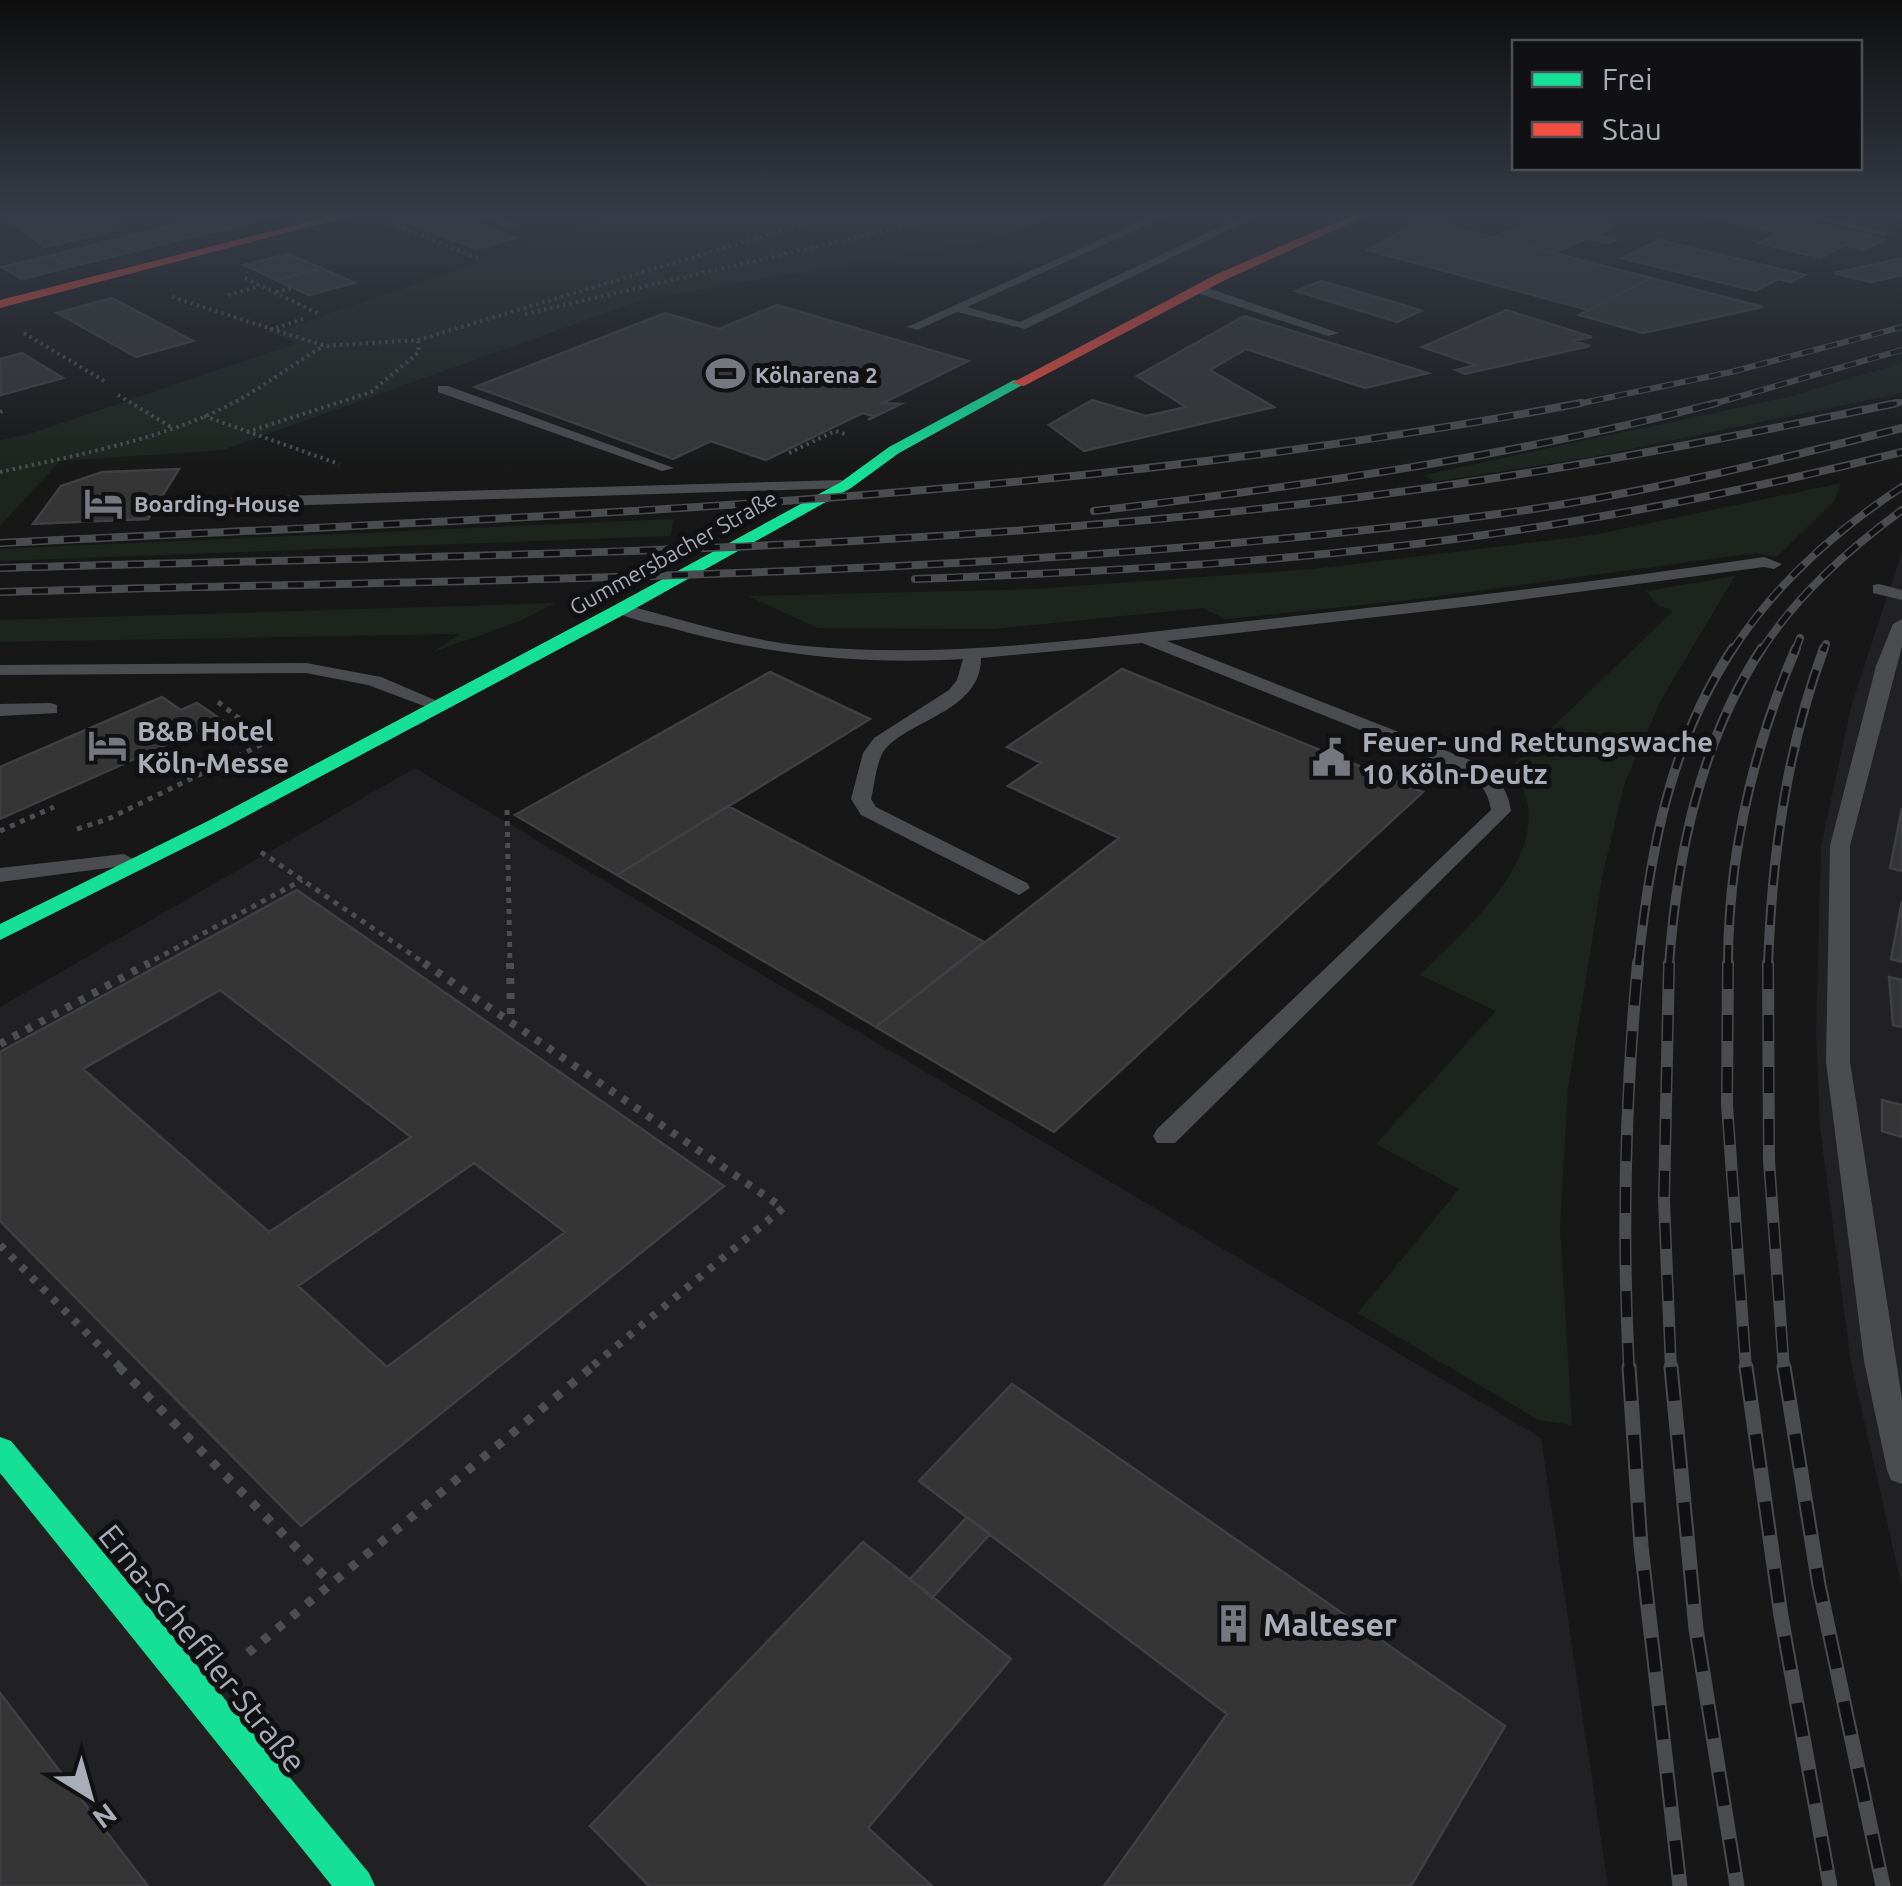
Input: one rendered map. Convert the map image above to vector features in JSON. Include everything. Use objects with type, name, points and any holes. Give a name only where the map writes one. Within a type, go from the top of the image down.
[{"type":"street","name":"Gummersbacher Straße","points":[[0,933],[219,823],[620,610],[846,485],[894,450],[1175,301]]},
{"type":"street","name":"Erna-Scheffler-Straße","points":[[0,1450],[198,1694],[334,1878]]},
{"type":"lane","points":[[913,327],[972,301]]},
{"type":"lane","points":[[956,308],[1021,326],[1073,301]]},
{"type":"lane","points":[[1235,301],[1333,333]]},
{"type":"lane","points":[[459,382],[443,389],[667,468]]},
{"type":"lane","points":[[212,503],[846,485]]},
{"type":"lane","points":[[620,610],[720,636],[806,652],[972,652],[1144,638],[1589,588],[1764,562],[1774,564]]},
{"type":"lane","points":[[1879,590],[1902,595]]},
{"type":"lane","points":[[1902,624],[1884,666],[1840,846],[1838,1062],[1880,1361],[1902,1470]]},
{"type":"lane","points":[[1144,638],[1468,766],[1490,780],[1500,794],[1501,811],[1166,1136]]},
{"type":"lane","points":[[972,652],[975,666],[971,679],[960,691],[881,742],[873,753],[861,799],[868,811],[1019,888]]},
{"type":"lane","points":[[0,670],[265,666],[344,671],[440,706]]},
{"type":"lane","points":[[0,710],[50,708]]},
{"type":"lane","points":[[0,876],[152,857]]},
{"type":"path","points":[[184,301],[325,346],[418,340],[554,301]]},
{"type":"path","points":[[294,301],[319,314]]},
{"type":"path","points":[[502,317],[590,301]]},
{"type":"path","points":[[269,330],[302,319]]},
{"type":"path","points":[[16,329],[106,382]]},
{"type":"path","points":[[247,432],[371,392],[419,352],[418,340]]},
{"type":"path","points":[[0,472],[172,428],[246,396],[325,346]]},
{"type":"path","points":[[118,395],[172,428]]},
{"type":"path","points":[[214,699],[268,741]]},
{"type":"path","points":[[72,831],[108,819],[284,734]]},
{"type":"path","points":[[0,831],[54,808]]},
{"type":"path","points":[[506,810],[511,1022]]},
{"type":"path","points":[[198,1694],[783,1208],[219,823]]},
{"type":"path","points":[[0,1044],[302,880]]},
{"type":"path","points":[[0,1245],[331,1584]]},
{"type":"shaded area","points":[[366,301],[639,301],[223,450],[60,461],[0,526],[0,440],[26,435],[297,343],[272,333]]},
{"type":"shaded area","points":[[1902,363],[1902,393],[1591,457],[1434,482],[1424,475],[1788,397]]},
{"type":"shaded area","points":[[1841,483],[1834,501],[1777,557],[1755,553],[1410,600],[1225,619],[1203,608],[993,629],[818,628],[748,596],[1034,589],[1313,569],[1593,535]]},
{"type":"shaded area","points":[[673,519],[671,536],[0,561],[0,549]]},
{"type":"shaded area","points":[[1902,551],[1902,1588],[1851,1363],[1820,1128],[1816,1033],[1821,846],[1852,703]]},
{"type":"shaded area","points":[[1735,576],[1661,700],[1625,782],[1603,873],[1568,1088],[1560,1226],[1572,1425],[1538,1420],[1358,1313],[1459,1189],[1376,1144],[1496,1011],[1420,975],[1485,908],[1521,853],[1528,825],[1526,796],[1510,768],[1673,611],[1658,605],[1646,591]]},
{"type":"shaded area","points":[[555,603],[520,621],[433,652],[459,634],[0,642],[0,620]]},
{"type":"shaded area","points":[[415,768],[1541,1438],[1608,1886],[0,1886],[0,1007]]},
{"type":"building","points":[[101,301],[118,301],[193,341],[136,357],[57,313]]},
{"type":"building","points":[[1329,301],[1390,301],[1421,311],[1397,322]]},
{"type":"building","points":[[1555,301],[1606,301],[1588,310]]},
{"type":"building","points":[[1606,301],[1740,301],[1763,307],[1643,333],[1579,315]]},
{"type":"building","name":"Kölnarena 2","points":[[777,305],[968,361],[883,403],[901,404],[868,420],[873,416],[863,413],[766,460],[711,441],[673,459],[475,387],[665,313],[719,329]]},
{"type":"building","points":[[1506,310],[1592,337],[1572,341],[1590,346],[1465,374],[1456,370],[1476,365],[1422,347]]},
{"type":"building","points":[[1244,316],[1428,373],[1365,388],[1246,349],[1210,370],[1274,407],[1084,451],[1049,425],[1092,400],[1146,416],[1186,407],[1137,376]]},
{"type":"building","points":[[22,353],[63,378],[1,395],[0,359]]},
{"type":"building","name":"Boarding-House","points":[[179,469],[148,519],[33,524],[61,486],[102,472]]},
{"type":"building","points":[[1122,669],[1423,792],[1054,1132],[876,1027],[1119,838],[1008,786],[1041,763],[1007,747]]},
{"type":"building","points":[[770,672],[870,719],[617,875],[515,815]]},
{"type":"building","name":"B&B Hotel Köln-Messe","points":[[162,697],[181,710],[197,703],[222,720],[0,819],[0,767]]},
{"type":"building","points":[[728,806],[984,942],[876,1027],[617,875]]},
{"type":"building","points":[[1902,808],[1902,871],[1890,868]]},
{"type":"building","points":[[297,890],[724,1186],[301,1526],[0,1221],[0,1052]],"holes":[[[220,990],[411,1137],[269,1232],[83,1069]],[[474,1163],[565,1232],[387,1367],[298,1286]]]},
{"type":"building","points":[[1902,901],[1902,962],[1891,959]]},
{"type":"building","points":[[1889,977],[1902,980],[1902,1027],[1893,1025]]},
{"type":"building","points":[[1882,1100],[1902,1105],[1902,1137],[1882,1131]]},
{"type":"building","name":"Malteser","points":[[1012,1384],[1505,1726],[1411,1886],[1104,1886],[1227,1714],[919,1481]]},
{"type":"building","points":[[967,1517],[990,1534],[932,1598],[910,1579]]},
{"type":"building","points":[[863,1542],[1011,1659],[868,1828],[932,1886],[649,1886],[590,1826]]},
{"type":"building","points":[[0,1693],[148,1886],[0,1886]]},
{"type":"railway","points":[[1568,406],[1731,372],[1902,327]]},
{"type":"railway","points":[[1706,406],[1902,350]]},
{"type":"railway","points":[[1885,406],[1902,402]]},
{"type":"railway","points":[[0,543],[595,513],[991,484],[1385,437],[1581,403]]},
{"type":"railway","points":[[1094,511],[1407,468],[1562,439],[1716,403]]},
{"type":"railway","points":[[0,568],[719,547],[1078,526],[1435,487],[1667,449],[1897,403]]},
{"type":"railway","points":[[0,592],[562,579],[938,564],[1312,536],[1600,498],[1902,428]]},
{"type":"railway","points":[[915,579],[1227,562],[1460,538],[1675,503],[1902,452]]},
{"type":"railway","points":[[1732,651],[1768,603],[1808,560],[1902,487]]},
{"type":"railway","points":[[1761,651],[1825,574],[1902,510]]},
{"type":"railway","points":[[1795,651],[1800,638]]},
{"type":"railway","points":[[1823,651],[1826,644]]},
{"type":"railway","points":[[1638,965],[1649,881],[1666,800],[1693,723],[1733,648]]},
{"type":"railway","points":[[1669,965],[1678,882],[1695,800],[1722,722],[1762,648]]},
{"type":"railway","points":[[1728,965],[1733,884],[1746,804],[1767,725],[1796,648]]},
{"type":"railway","points":[[1768,965],[1783,804],[1800,726],[1823,651]]},
{"type":"railway","points":[[1629,1369],[1626,1166],[1638,963]]},
{"type":"railway","points":[[1669,963],[1664,1200],[1671,1369]]},
{"type":"railway","points":[[1728,963],[1727,1105],[1746,1369]]},
{"type":"railway","points":[[1768,965],[1769,1161],[1784,1369]]},
{"type":"railway","points":[[1629,1367],[1641,1546],[1680,1886]]},
{"type":"railway","points":[[1671,1367],[1696,1629],[1737,1886]]},
{"type":"railway","points":[[1746,1367],[1781,1616],[1830,1886]]},
{"type":"railway","points":[[1784,1367],[1819,1585],[1883,1886]]},
{"type":"traffic: fast","points":[[0,933],[219,823],[621,609],[846,485],[894,450],[1019,383]]},
{"type":"traffic: fast","points":[[0,1450],[356,1886]]},
{"type":"traffic: jam","points":[[0,304],[12,301]]},
{"type":"traffic: jam","points":[[1019,383],[1175,301]]},
{"type":"place","name":"Kölnarena 2","points":[[725,374]]},
{"type":"place","name":"Boarding-House","points":[[104,503]]},
{"type":"place","name":"B&B Hotel Köln-Messe","points":[[107,746]]},
{"type":"place","name":"Feuer- und Rettungswache 10 Köln-Deutz","points":[[1332,757]]},
{"type":"place","name":"Malteser","points":[[1233,1624]]}]
